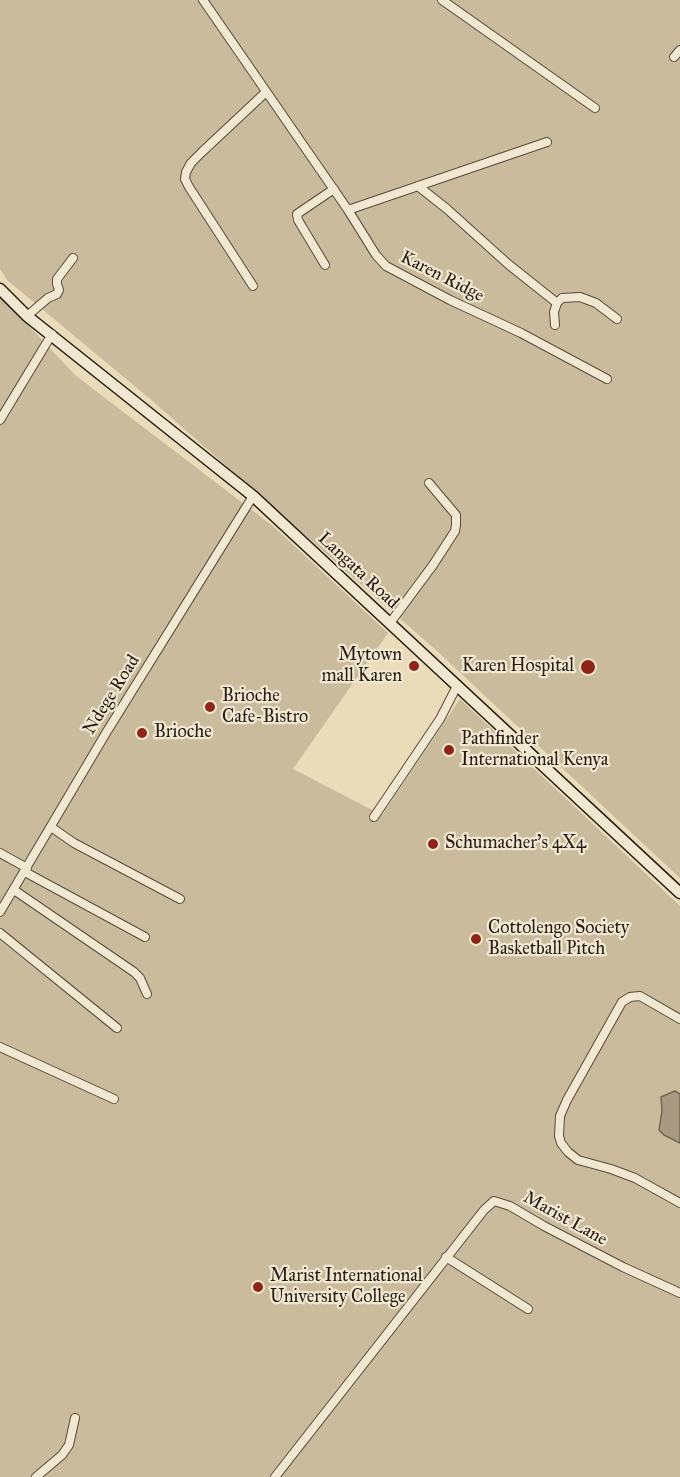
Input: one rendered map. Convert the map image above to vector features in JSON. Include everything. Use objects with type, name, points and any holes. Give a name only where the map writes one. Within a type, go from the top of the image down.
[{"type":"main road","name":"Langata Road","points":[[0,289],[27,316],[253,495],[680,893]]},
{"type":"street","name":"Karen Ridge","points":[[202,0],[334,189],[376,255],[386,266],[608,379]]},
{"type":"street","points":[[442,0],[594,108]]},
{"type":"street","points":[[674,57],[680,50]]},
{"type":"street","points":[[253,286],[185,179],[191,163],[266,92]]},
{"type":"street","points":[[348,210],[547,142]]},
{"type":"street","points":[[417,186],[557,303]]},
{"type":"street","points":[[325,265],[298,220],[297,214],[334,189]]},
{"type":"street","points":[[27,316],[43,302],[57,294],[59,290],[57,279],[73,258]]},
{"type":"street","points":[[555,325],[554,312],[557,303],[562,298],[580,297],[596,303],[617,319]]},
{"type":"street","points":[[0,420],[52,334]]},
{"type":"street","points":[[390,623],[455,531],[456,515],[429,483]]},
{"type":"street","name":"Ndege Road","points":[[0,912],[106,733],[253,495]]},
{"type":"street","points":[[374,817],[440,719],[458,686]]},
{"type":"street","points":[[51,827],[74,843],[180,899]]},
{"type":"street","points":[[0,853],[144,937]]},
{"type":"street","points":[[14,890],[134,972],[140,978],[147,994]]},
{"type":"street","points":[[0,933],[117,1028]]},
{"type":"street","points":[[680,1019],[640,996],[630,997],[622,1002],[567,1100],[560,1116],[559,1136],[568,1152],[578,1160],[611,1169],[635,1179],[680,1203]]},
{"type":"street","points":[[0,1047],[114,1099]]},
{"type":"street","name":"Marist Lane","points":[[275,1477],[484,1210],[494,1201],[510,1206],[623,1267],[680,1293]]},
{"type":"street","points":[[447,1257],[528,1309]]},
{"type":"street","points":[[36,1477],[62,1455],[69,1445],[75,1418]]},
{"type":"shaded area","points":[[0,0],[680,0],[680,878],[437,651],[149,398],[7,280],[0,269]]},
{"type":"shaded area","points":[[0,295],[75,375],[274,527],[388,633],[293,769],[382,815],[460,699],[680,906],[680,1477],[0,1477]]},
{"type":"shaded area","points":[[675,1091],[680,1094],[680,1143],[659,1130],[662,1111],[661,1097]]},
{"type":"place","name":"Mytown mall Karen","points":[[414,666]]},
{"type":"place","name":"Karen Hospital","points":[[588,667]]},
{"type":"place","name":"Brioche Cafe-Bistro","points":[[210,707]]},
{"type":"place","name":"Brioche","points":[[142,733]]},
{"type":"place","name":"Pathfinder International Kenya","points":[[449,750]]},
{"type":"place","name":"Schumacher's 4X4","points":[[433,844]]},
{"type":"place","name":"Cottolengo Society Basketball Pitch","points":[[476,939]]},
{"type":"place","name":"Marist International University College","points":[[258,1287]]}]
